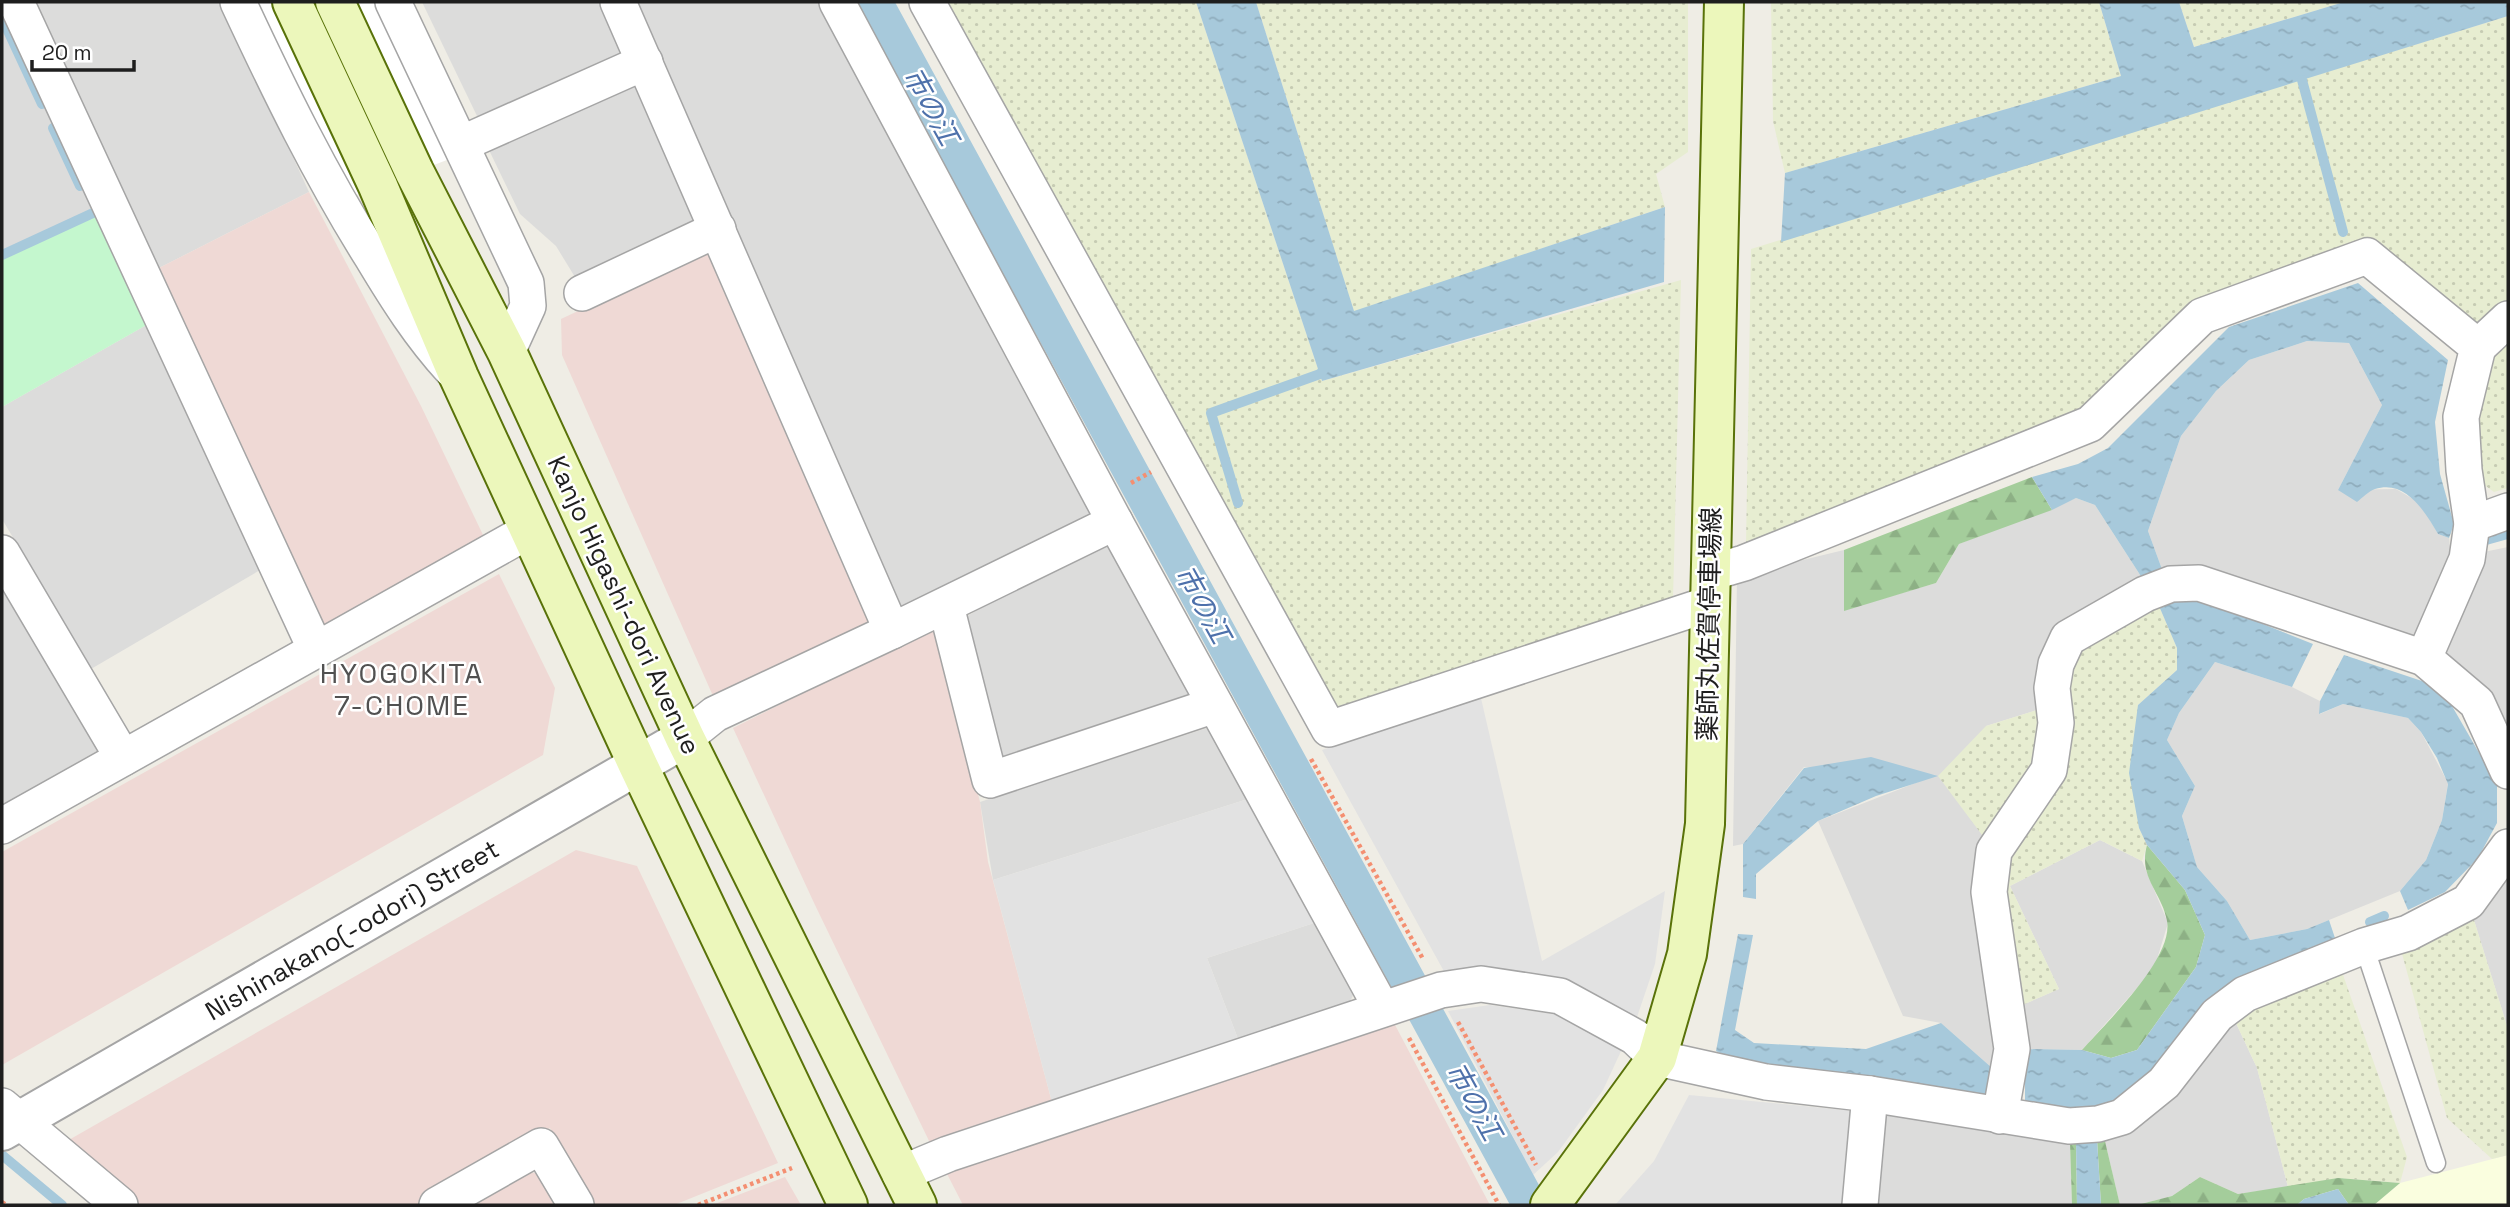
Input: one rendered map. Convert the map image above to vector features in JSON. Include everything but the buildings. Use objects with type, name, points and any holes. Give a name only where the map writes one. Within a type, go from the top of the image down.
[{"type":"main road","name":"Kanjo Higashi-dori Avenue","points":[[292,2],[378,186],[459,377],[638,765],[848,1205]]},
{"type":"main road","name":"Kanjo Higashi-dori Avenue","points":[[335,2],[414,171],[507,352],[685,738],[908,1190]]},
{"type":"main road","name":"薬師丸佐賀停車場線","points":[[1549,1194],[1657,1058],[1687,954],[1705,824],[1724,2]]},
{"type":"street","points":[[16,2],[316,650]]},
{"type":"street","points":[[238,2],[299,133],[329,188],[421,336],[459,377]]},
{"type":"street","points":[[393,2],[526,283],[528,306],[507,352]]},
{"type":"street","points":[[618,2],[892,631]]},
{"type":"street","points":[[837,2],[1117,506],[1215,705],[1387,1008]]},
{"type":"street","points":[[927,2],[1329,729],[1709,588],[1744,563],[2090,424],[2202,316],[2367,256],[2478,347]]},
{"type":"street","points":[[460,144],[645,62]]},
{"type":"street","points":[[582,293],[718,229]]},
{"type":"street","points":[[2424,658],[2467,559],[2472,524],[2461,417],[2478,347],[2508,318]]},
{"type":"street","points":[[685,738],[715,714],[946,606],[1117,506]]},
{"type":"street","points":[[2472,524],[2508,511]]},
{"type":"street","points":[[2,826],[530,530]]},
{"type":"street","points":[[2,553],[123,758]]},
{"type":"street","points":[[2000,1116],[2012,1049],[1989,892],[1994,851],[2049,771],[2056,723],[2052,688],[2056,664],[2068,638],[2158,589],[2199,583],[2424,658],[2477,703],[2508,771]]},
{"type":"street","points":[[946,606],[990,780],[1215,705]]},
{"type":"street","name":"Nishinakano(-odori) Street","points":[[8,1120],[685,738]]},
{"type":"street","points":[[908,1190],[948,1154],[1441,990],[1481,984],[1560,996],[1635,1037],[1657,1058],[1766,1082],[1870,1094],[2000,1116],[2084,1125],[2122,1116],[2164,1083],[2217,1015],[2245,994],[2364,946],[2408,933],[2468,902],[2508,847]]},
{"type":"street","points":[[1860,1205],[1870,1094]]},
{"type":"street","points":[[8,1120],[120,1205]]},
{"type":"street","points":[[437,1205],[541,1146],[576,1205]]},
{"type":"lane","points":[[2364,946],[2436,1163]]},
{"type":"path","points":[[1117,506],[1155,470]]},
{"type":"path","points":[[1441,990],[1549,1194]]},
{"type":"path","points":[[1387,1008],[1499,1205]]},
{"type":"path","points":[[698,1205],[793,1168]]},
{"type":"path","points":[[2,1202],[6,1205]]},
{"type":"shaded area","points":[[32,2],[222,2],[309,192],[155,270]]},
{"type":"shaded area","points":[[422,2],[604,2],[625,52],[478,118]]},
{"type":"shaded area","points":[[637,2],[818,2],[1095,516],[897,612]]},
{"type":"shaded area","points":[[941,2],[1196,2],[1322,381],[1681,280],[1673,600],[1331,713]]},
{"type":"shaded area","points":[[1256,2],[1688,2],[1688,152],[1656,174],[1665,207],[1354,312]]},
{"type":"shaded area","points":[[1771,2],[2099,2],[2121,76],[1785,173],[1773,121]]},
{"type":"shaded area","points":[[2179,2],[2344,2],[2194,47]]},
{"type":"shaded area","points":[[2,4],[97,212],[2,255]]},
{"type":"shaded area","points":[[2508,16],[2508,488],[2494,492],[2476,479],[2474,409],[2498,344],[2372,243],[2199,299],[2082,414],[1746,545],[1751,249]]},
{"type":"shaded area","points":[[639,80],[702,225],[578,282],[556,246],[520,214],[488,148]]},
{"type":"shaded area","points":[[309,192],[421,406],[485,539],[324,628],[155,270]]},
{"type":"shaded area","points":[[712,248],[874,623],[713,696],[562,355],[561,319]]},
{"type":"shaded area","points":[[150,323],[267,566],[91,669],[2,519],[2,407]]},
{"type":"shaded area","points":[[2307,341],[2349,343],[2382,405],[2338,490],[2396,489],[2420,503],[2438,534],[2449,538],[2452,564],[2423,639],[2163,572],[2148,531],[2181,436],[2216,391],[2249,360]]},
{"type":"shaded area","points":[[2076,498],[2095,505],[2144,581],[2037,710],[1986,726],[1985,839],[2002,1051],[1991,1067],[1941,1023],[1903,1016],[1818,821],[1936,775],[1804,767],[1743,844],[1733,846],[1737,576],[1844,550],[1844,610],[1936,583],[1959,544]]},
{"type":"shaded area","points":[[1108,537],[1195,701],[997,764],[960,620]]},
{"type":"shaded area","points":[[2508,547],[2508,738],[2437,649],[2474,554]]},
{"type":"shaded area","points":[[499,574],[555,688],[543,755],[2,1065],[2,852]]},
{"type":"shaded area","points":[[11,585],[107,749],[2,808],[2,590]]},
{"type":"shaded area","points":[[2159,606],[2177,648],[2177,670],[2138,705],[2139,828],[2147,845],[2142,861],[2100,840],[2010,886],[2059,989],[2020,1006],[1985,839],[1938,776],[1986,726],[2037,710],[2072,649]]},
{"type":"shaded area","points":[[936,626],[980,802],[988,862],[1053,1106],[931,1145],[733,728]]},
{"type":"shaded area","points":[[2215,662],[2292,687],[2320,701],[2320,714],[2343,704],[2408,718],[2421,732],[2448,783],[2442,820],[2426,860],[2400,891],[2307,929],[2250,940],[2227,901],[2197,867],[2182,816],[2195,786],[2167,740],[2179,713]]},
{"type":"shaded area","points":[[1480,694],[1542,961],[1665,891],[1655,964],[1636,1020],[1446,975],[1322,750]]},
{"type":"shaded area","points":[[1210,727],[1251,798],[993,880],[980,802]]},
{"type":"shaded area","points":[[1251,798],[1317,922],[1207,958],[1240,1044],[1053,1106],[993,880]]},
{"type":"shaded area","points":[[2100,840],[2142,861],[2168,923],[2154,969],[2082,1050],[2025,1049],[2020,1006],[2059,989],[2010,886]]},
{"type":"shaded area","points":[[576,850],[637,866],[778,1163],[674,1205],[592,1205],[550,1128],[416,1205],[140,1205],[67,1141]]},
{"type":"shaded area","points":[[2508,864],[2508,1029],[2473,917]]},
{"type":"shaded area","points":[[2473,917],[2508,1029],[2508,1155],[2492,1159],[2447,1118],[2401,950]]},
{"type":"shaded area","points":[[1317,922],[1355,991],[1347,1008],[1240,1044],[1207,958]]},
{"type":"shaded area","points":[[2342,972],[2407,1157],[2400,1183],[2338,1178],[2288,1187],[2257,1068],[2235,1021],[2263,1000]]},
{"type":"shaded area","points":[[1490,1005],[1554,1014],[1622,1049],[1603,1090],[1558,1152],[1533,1175],[1448,1011]]},
{"type":"shaded area","points":[[2235,1021],[2257,1068],[2288,1187],[2238,1194],[2200,1177],[2172,1196],[2137,1205],[2120,1205],[2104,1137],[2165,1104]]},
{"type":"shaded area","points":[[1394,1023],[1490,1205],[963,1205],[945,1170],[1187,1093]]},
{"type":"shaded area","points":[[1689,1095],[1855,1111],[1848,1205],[1615,1205],[1654,1161]]},
{"type":"shaded area","points":[[1887,1106],[2070,1143],[2072,1205],[1869,1205]]},
{"type":"shaded area","points":[[2508,1155],[2508,1205],[2374,1205],[2400,1183]]},
{"type":"shaded area","points":[[525,1171],[544,1175],[562,1205],[465,1205]]},
{"type":"shaded area","points":[[785,1177],[801,1205],[712,1205]]},
{"type":"green space","points":[[97,212],[150,323],[2,407],[2,255]]},
{"type":"green space","points":[[2032,477],[2052,510],[1959,544],[1936,583],[1844,611],[1844,550]]},
{"type":"green space","points":[[2147,845],[2185,890],[2205,935],[2196,967],[2137,1050],[2111,1058],[2082,1050],[2150,971],[2166,936],[2167,921],[2146,867]]},
{"type":"green space","points":[[2104,1137],[2120,1205],[2101,1205],[2097,1139]]},
{"type":"green space","points":[[2076,1142],[2077,1205],[2072,1205],[2070,1143]]},
{"type":"green space","points":[[2200,1177],[2238,1194],[2338,1178],[2400,1183],[2374,1205],[2349,1205],[2338,1189],[2304,1199],[2297,1205],[2137,1205],[2172,1196]]},
{"type":"water","points":[[1196,2],[1256,2],[1354,311],[1665,207],[1664,282],[1322,381]]},
{"type":"water","points":[[2099,2],[2179,2],[2194,47],[2344,2],[2508,2],[2508,16],[1781,242],[1785,173],[2121,76]]},
{"type":"water","points":[[2358,283],[2448,360],[2435,422],[2440,474],[2454,524],[2449,538],[2438,534],[2421,507],[2396,489],[2375,489],[2357,502],[2338,490],[2382,405],[2349,343],[2307,341],[2249,360],[2216,391],[2181,436],[2148,531],[2163,572],[2144,581],[2095,505],[2076,498],[2052,510],[2032,477],[2078,464],[2108,448],[2229,327]]},
{"type":"water","points":[[2508,524],[2508,539],[2483,546],[2478,534]]},
{"type":"water","points":[[2174,597],[2205,601],[2313,644],[2292,687],[2215,662],[2179,713],[2167,740],[2195,786],[2182,816],[2197,867],[2227,901],[2250,940],[2307,929],[2329,920],[2337,944],[2117,1107],[2083,1117],[2025,1107],[2025,1049],[2082,1050],[2111,1058],[2137,1050],[2196,967],[2205,935],[2185,890],[2147,845],[2139,828],[2129,773],[2138,705],[2177,670],[2177,648],[2159,606]]},
{"type":"water","points":[[2344,655],[2425,682],[2452,706],[2497,784],[2497,823],[2478,858],[2445,892],[2408,910],[2400,891],[2426,860],[2442,820],[2448,784],[2437,758],[2421,732],[2408,718],[2343,704],[2319,714],[2320,701]]},
{"type":"water","points":[[1871,757],[1938,776],[1876,796],[1818,821],[1756,874],[1756,899],[1743,897],[1743,844],[1804,768]]},
{"type":"water","points":[[1738,934],[1753,935],[1735,1030],[1754,1043],[1866,1049],[1941,1023],[1991,1067],[1987,1097],[1780,1085],[1716,1051]]},
{"type":"water","points":[[2097,1139],[2101,1205],[2077,1205],[2076,1142]]},
{"type":"water","points":[[2338,1189],[2349,1205],[2297,1205],[2304,1199]]},
{"type":"pier","points":[[254,2],[379,2],[452,158],[346,199]]},
{"type":"waterway","name":"市の江","points":[[875,2],[1530,1205]]},
{"type":"waterway","points":[[2,18],[42,104]]},
{"type":"waterway","points":[[2302,80],[2343,232]]},
{"type":"waterway","points":[[53,128],[80,186]]},
{"type":"waterway","points":[[2,255],[93,213]]},
{"type":"waterway","points":[[1238,503],[1211,413],[1320,374],[1327,365]]},
{"type":"waterway","points":[[2370,922],[2384,916]]},
{"type":"waterway","points":[[2,1155],[62,1205]]},
{"type":"district","name":"HYOGOKITA 7-CHOME","points":[[402,689]]}]
